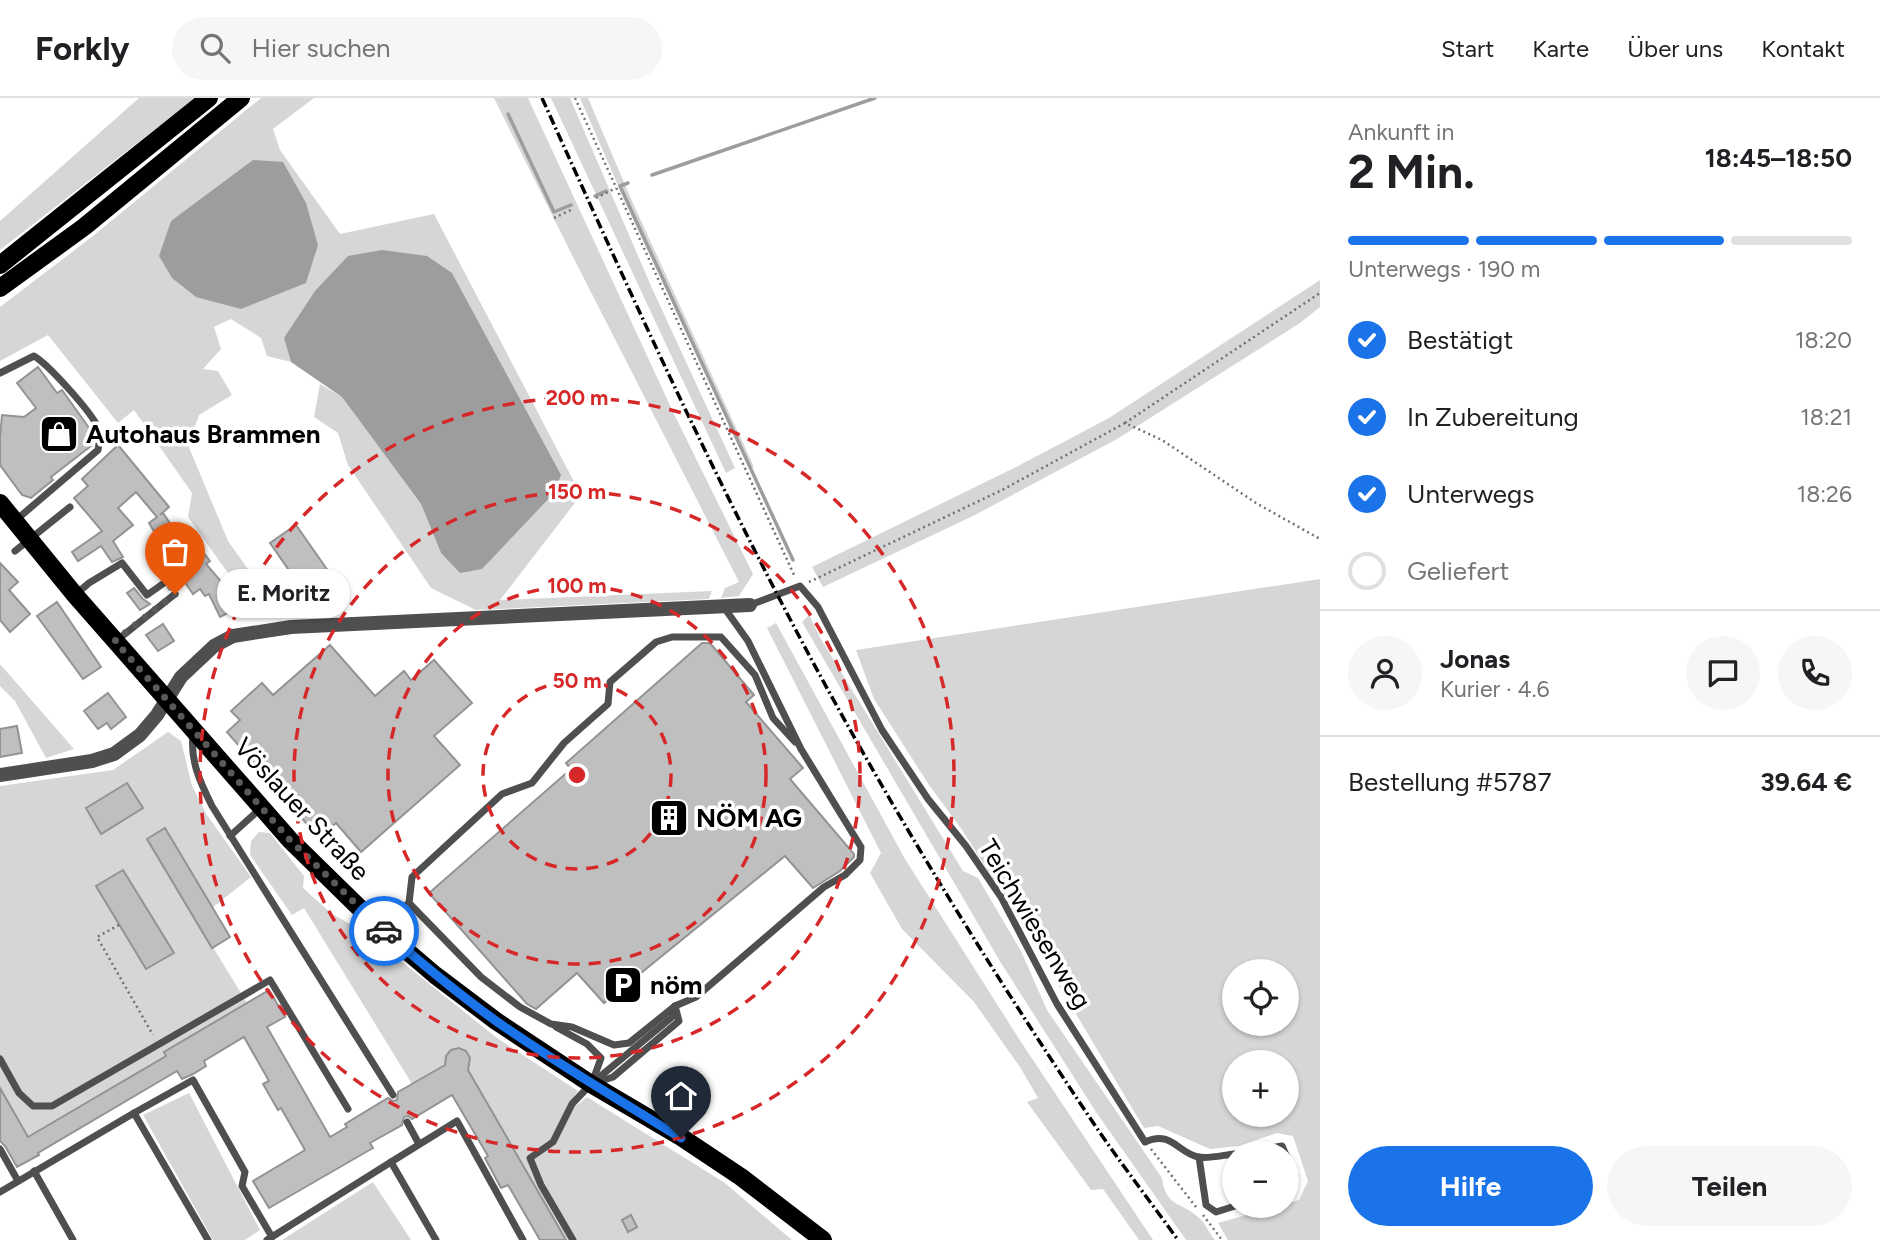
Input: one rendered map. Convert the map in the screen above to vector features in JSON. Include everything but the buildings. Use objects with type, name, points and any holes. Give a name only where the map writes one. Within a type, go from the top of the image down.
[{"type":"main road","points":[[0,265],[209,98]]},
{"type":"main road","points":[[0,288],[84,227],[241,98]]},
{"type":"main road","points":[[0,295],[25,271]]},
{"type":"main road","name":"Vöslauer Straße","points":[[0,503],[14,521],[22,545],[75,595],[290,840],[380,928],[435,975],[496,1021],[741,1177],[823,1240]]},
{"type":"street","points":[[0,775],[92,761],[114,754],[140,735],[157,715],[181,677],[214,646],[233,636],[291,627],[750,604]]},
{"type":"lane","points":[[0,373],[34,356],[46,363],[95,423],[100,440],[98,450],[14,521]]},
{"type":"lane","points":[[22,545],[70,507]]},
{"type":"lane","points":[[75,595],[89,583],[122,564],[147,595],[191,564]]},
{"type":"lane","points":[[750,604],[800,586]]},
{"type":"lane","name":"Teichwiesenweg","points":[[800,586],[818,607],[882,730],[928,799],[966,846],[1000,897],[1057,1004],[1145,1142]]},
{"type":"lane","points":[[115,641],[175,594]]},
{"type":"lane","points":[[551,1024],[572,1027],[614,1045],[629,1043],[675,1006],[696,997],[824,887],[845,875],[860,859],[860,847],[801,750],[748,641],[722,605]]},
{"type":"lane","points":[[380,928],[409,903],[412,877],[502,794],[532,783],[564,743],[608,704],[610,682],[656,642],[672,637],[722,637],[755,675],[773,718],[801,750]]},
{"type":"lane","points":[[193,730],[191,750],[198,779],[230,836],[393,1095]]},
{"type":"lane","points":[[230,836],[262,807]]},
{"type":"lane","points":[[409,903],[481,977],[520,1007],[587,1044],[601,1058],[592,1084],[572,1104],[553,1142],[530,1158],[541,1185],[573,1240]]},
{"type":"lane","points":[[0,1059],[19,1093],[33,1106],[52,1106],[270,980],[348,1109]]},
{"type":"lane","points":[[592,1084],[613,1077],[679,1021],[675,1006]]},
{"type":"lane","points":[[0,1192],[193,1080],[245,1172],[242,1186],[270,1238],[457,1121],[523,1240]]},
{"type":"lane","points":[[134,1113],[208,1240]]},
{"type":"lane","points":[[407,1122],[419,1144]]},
{"type":"lane","points":[[1145,1142],[1155,1137],[1167,1139],[1199,1157],[1222,1155]]},
{"type":"lane","points":[[0,1149],[18,1181]]},
{"type":"lane","points":[[1199,1157],[1206,1205],[1216,1212],[1222,1210]]},
{"type":"lane","points":[[391,1163],[436,1240]]},
{"type":"lane","points":[[34,1171],[73,1240]]},
{"type":"path","points":[[575,98],[800,586],[1004,489],[1125,423],[1320,293]]},
{"type":"path","points":[[596,198],[616,188]]},
{"type":"path","points":[[554,218],[573,209]]},
{"type":"path","points":[[1125,423],[1162,440],[1256,503],[1320,539]]},
{"type":"path","points":[[119,925],[97,936],[159,1044]]},
{"type":"path","points":[[1145,1142],[1222,1240]]},
{"type":"shaded area","points":[[139,98],[195,98],[0,250],[0,221]]},
{"type":"shaded area","points":[[261,98],[314,98],[273,129],[280,150],[340,234],[434,214],[581,495],[500,600],[712,591],[709,599],[476,610],[431,588],[348,465],[338,433],[314,417],[320,384],[342,397],[421,504],[441,553],[554,493],[284,337],[291,362],[267,356],[261,338],[231,319],[214,327],[221,349],[203,369],[218,371],[232,395],[199,415],[188,445],[228,541],[262,589],[250,604],[188,517],[192,493],[134,410],[118,423],[48,335],[0,361],[0,307],[93,236]]},
{"type":"shaded area","points":[[494,98],[528,98],[674,414],[753,574],[739,596],[721,598],[725,588],[739,582]]},
{"type":"shaded area","points":[[551,98],[570,98],[651,286],[735,468],[726,473]]},
{"type":"shaded area","points":[[580,98],[588,98],[632,201],[754,467],[750,469],[630,213]]},
{"type":"shaded area","points":[[253,160],[283,162],[306,203],[318,245],[306,283],[241,309],[196,297],[172,278],[159,256],[171,221]]},
{"type":"shaded area","points":[[382,250],[427,256],[452,273],[561,475],[554,493],[482,569],[460,573],[441,553],[421,504],[342,397],[291,362],[284,338],[315,291],[348,256]]},
{"type":"shaded area","points":[[1320,280],[1320,307],[1300,323],[1117,439],[975,515],[823,587],[812,567],[1109,418]]},
{"type":"shaded area","points":[[1320,579],[1320,1240],[1228,1240],[1218,1223],[1236,1218],[1299,1218],[1299,1200],[1308,1181],[1299,1154],[1299,1141],[1295,1141],[1293,1136],[1277,1133],[1254,1141],[1222,1141],[1222,1148],[1210,1149],[1158,1126],[1144,1128],[1024,927],[874,699],[856,650]]},
{"type":"shaded area","points":[[809,615],[822,641],[963,871],[978,878],[1021,951],[1047,1010],[1162,1178],[1167,1194],[1175,1203],[1200,1219],[1215,1240],[1186,1240],[1096,1112],[1001,963],[802,622]]},
{"type":"shaded area","points":[[776,623],[905,859],[1021,1042],[1153,1240],[1139,1240],[1103,1189],[1091,1190],[1027,1102],[1038,1098],[1020,1067],[974,1002],[902,929],[870,873],[881,853],[767,628]]},
{"type":"shaded area","points":[[0,664],[74,749],[46,758],[15,701],[0,686]]},
{"type":"shaded area","points":[[168,732],[181,741],[192,786],[207,815],[251,877],[212,908],[164,829],[147,839],[247,1003],[164,1051],[166,1056],[28,1137],[0,1088],[0,786],[113,770]]},
{"type":"shaded area","points":[[259,832],[270,833],[304,876],[303,888],[332,914],[363,931],[497,1038],[578,1091],[570,1102],[576,1106],[587,1097],[725,1183],[792,1240],[566,1240],[467,1069],[470,1060],[468,1053],[463,1049],[451,1050],[446,1064],[412,1084],[304,908],[292,915],[250,855],[251,841]]},
{"type":"shaded area","points":[[189,1093],[260,1230],[245,1240],[213,1240],[143,1115]]},
{"type":"shaded area","points":[[373,1182],[411,1240],[282,1240]]},
{"type":"waterway","points":[[652,175],[875,98]]},
{"type":"waterway","points":[[508,114],[554,212],[571,205]]},
{"type":"waterway","points":[[628,183],[620,186],[793,560]]},
{"type":"waterway","points":[[595,196],[606,191]]},
{"type":"railway","points":[[542,98],[715,470],[847,725],[924,856],[1044,1049],[1178,1240]]},
{"type":"way so far","points":[[175,594],[115,641],[290,840],[384,931]]},
{"type":"place","name":"Autohaus Brammen","points":[[59,434]]},
{"type":"place","name":"E. Moritz","points":[[175,594]]},
{"type":"place","name":"NÖM AG","points":[[669,818]]},
{"type":"place","name":"nöm","points":[[623,985]]},
{"type":"route","points":[[384,931],[435,975],[496,1021],[681,1138]]}]
